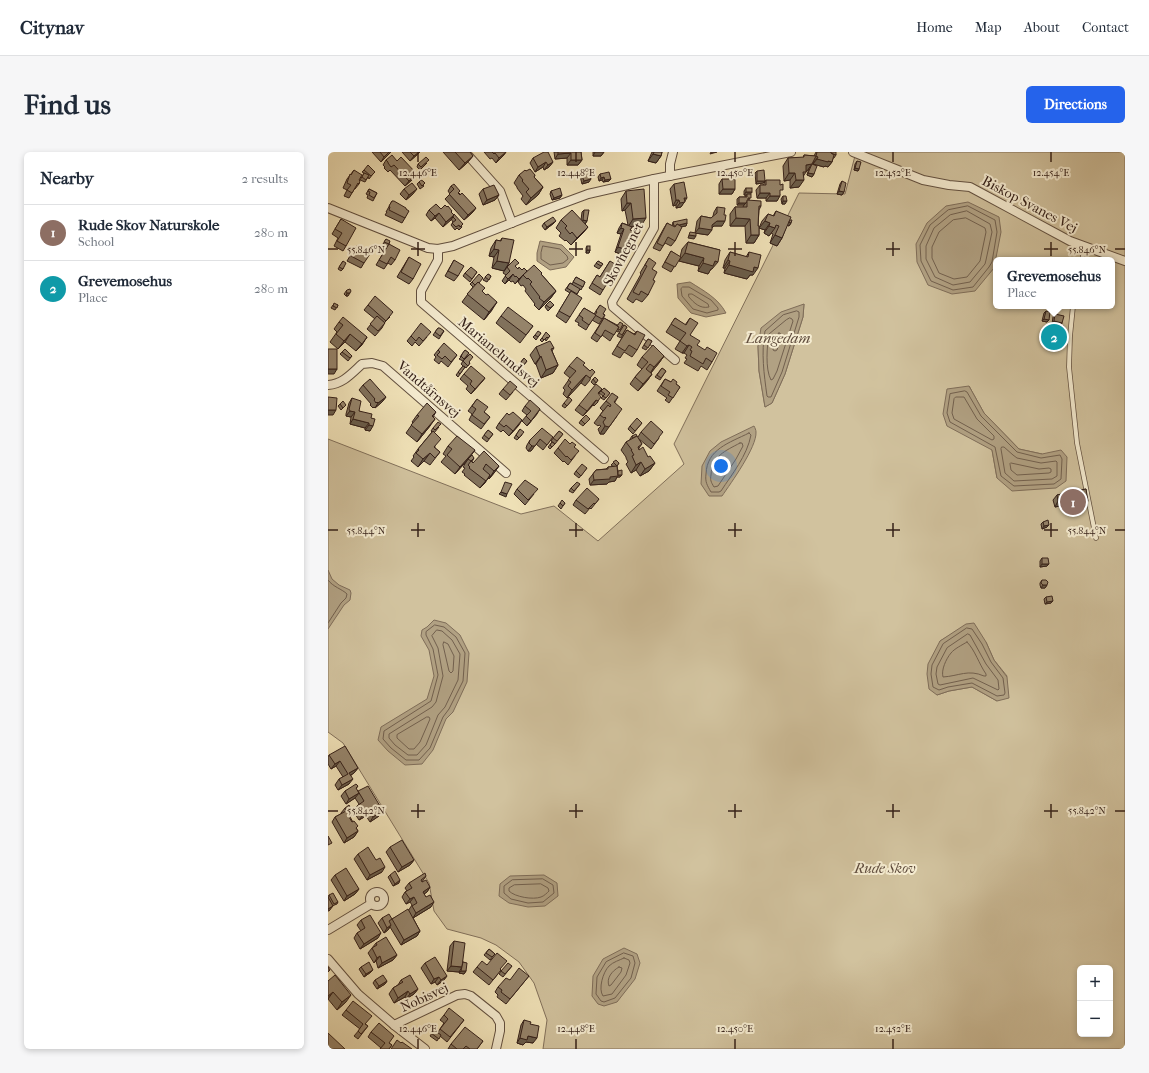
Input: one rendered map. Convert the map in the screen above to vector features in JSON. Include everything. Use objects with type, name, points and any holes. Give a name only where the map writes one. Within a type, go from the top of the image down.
[{"type":"street","points":[[465,152],[500,192],[512,222]]},
{"type":"street","points":[[670,176],[670,164],[673,152]]},
{"type":"street","points":[[328,208],[428,248],[438,249],[453,246],[588,194],[654,179],[791,152]]},
{"type":"street","name":"Biskop Svanes Vej","points":[[853,152],[923,180],[970,187],[1070,241],[1114,257]]},
{"type":"street","name":"Skovhegnet","points":[[654,179],[654,228],[612,302],[613,307],[675,360]]},
{"type":"street","name":"Marianelundsvej","points":[[438,249],[438,260],[421,291],[421,302],[604,459]]},
{"type":"street","name":"Biskop Svanes Vej","points":[[1115,258],[1125,261]]},
{"type":"street","name":"Vandtårnsvej","points":[[328,385],[344,380],[362,364],[372,363],[383,366],[506,473]]},
{"type":"street","points":[[328,930],[371,904]]},
{"type":"street","name":"Nobisvej","points":[[328,959],[358,994],[425,1049]]},
{"type":"street","name":"Nobisvej","points":[[394,1025],[457,995],[465,994],[471,996],[496,1016],[500,1023],[500,1032],[496,1049]]},
{"type":"lane","points":[[1083,257],[1085,247]]},
{"type":"lane","points":[[1073,309],[1069,367],[1077,443],[1096,538]]},
{"type":"green space","name":"Rude Skov","points":[[856,152],[1125,152],[1125,1049],[543,1049],[547,1020],[534,983],[519,962],[496,945],[481,938],[447,929],[434,911],[429,883],[343,743],[328,732],[328,439],[521,514],[554,506],[598,541],[684,464],[674,444],[799,193],[845,194]],"holes":[[[804,304],[803,317],[785,374],[772,403],[765,407],[759,371],[758,346]],[[969,386],[984,413],[1019,449],[1042,454],[997,478],[992,450]],[[952,634],[986,642],[994,660],[1007,676],[997,701],[972,687],[949,691],[937,695],[940,641]]]},
{"type":"water","points":[[968,202],[999,217],[1001,232],[996,257],[993,257],[993,269],[975,291],[952,294],[928,285],[917,262],[916,244],[927,223],[946,206]]},
{"type":"water","points":[[540,241],[562,245],[574,257],[566,267],[550,270],[537,261]]},
{"type":"water","points":[[690,282],[715,299],[726,313],[706,317],[691,313],[678,298],[677,284]]},
{"type":"water","name":"Langedam","points":[[804,304],[803,317],[785,374],[772,403],[765,407],[759,371],[758,346],[761,328],[781,312]]},
{"type":"water","points":[[969,386],[984,413],[1019,449],[1042,454],[1061,450],[1067,457],[1066,481],[1056,488],[1012,491],[997,478],[992,450],[947,426],[943,414],[947,389]]},
{"type":"water","points":[[754,426],[756,430],[755,439],[737,474],[722,496],[709,496],[701,484],[702,466],[710,451],[721,442]]},
{"type":"water","points":[[328,570],[332,579],[339,585],[350,590],[351,593],[350,600],[344,605],[328,629]]},
{"type":"water","points":[[434,620],[446,623],[460,635],[469,653],[467,682],[453,712],[446,719],[433,750],[422,764],[405,765],[388,751],[378,740],[381,727],[427,699],[434,676],[429,650],[421,636],[422,630]]},
{"type":"water","points":[[974,623],[986,642],[994,660],[1007,677],[1009,698],[997,701],[972,687],[949,691],[937,695],[929,689],[927,674],[928,664],[940,641],[966,624]]},
{"type":"water","points":[[544,875],[557,883],[558,896],[545,906],[528,907],[509,903],[499,896],[500,884],[510,876]]},
{"type":"water","points":[[624,948],[637,954],[640,963],[635,979],[617,1002],[604,1006],[598,1004],[592,996],[593,976],[603,959]]},
{"type":"building","points":[[380,152],[389,152],[384,157]]},
{"type":"building","points":[[410,152],[419,152],[414,156]]},
{"type":"building","points":[[455,152],[470,152],[473,156],[465,163]]},
{"type":"building","points":[[492,152],[506,152],[499,158]]},
{"type":"building","points":[[544,152],[548,152],[553,162],[548,165],[546,162],[538,167],[533,158]]},
{"type":"building","points":[[558,152],[581,152],[582,160],[571,160],[571,153],[558,154]]},
{"type":"building","points":[[654,152],[662,152],[661,156],[653,154]]},
{"type":"building","points":[[817,152],[831,152],[834,155],[832,162],[817,159]]},
{"type":"building","points":[[392,155],[397,161],[401,157],[417,174],[409,181],[394,165],[391,167],[386,160]]},
{"type":"building","points":[[804,155],[816,156],[812,164],[806,165],[806,172],[803,172],[804,180],[796,180],[795,173],[789,173],[788,158],[804,157]]},
{"type":"building","points":[[426,157],[429,160],[421,167],[418,164]]},
{"type":"building","points":[[857,161],[861,162],[859,169],[855,168]]},
{"type":"building","points":[[812,164],[817,166],[814,174],[808,173]]},
{"type":"building","points":[[368,165],[375,172],[371,176],[364,170]]},
{"type":"building","points":[[530,169],[535,175],[534,177],[543,187],[531,198],[526,192],[529,189],[519,175],[525,170]]},
{"type":"building","points":[[354,170],[362,175],[359,180],[359,184],[358,183],[352,193],[347,190],[351,185],[347,183],[350,174],[351,175]]},
{"type":"building","points":[[764,170],[765,181],[757,181],[757,171]]},
{"type":"building","points":[[588,171],[591,179],[584,181],[581,173]]},
{"type":"building","points":[[609,172],[611,179],[605,180],[604,177],[601,178],[600,174]]},
{"type":"building","points":[[364,173],[369,175],[366,180],[362,177]]},
{"type":"building","points":[[722,179],[735,179],[735,189],[723,189]]},
{"type":"building","points":[[421,180],[425,183],[422,186],[419,182]]},
{"type":"building","points":[[766,180],[780,180],[780,185],[783,184],[783,190],[780,190],[780,196],[770,196],[770,193],[760,193],[760,185],[766,185]]},
{"type":"building","points":[[842,181],[846,183],[844,192],[839,191]]},
{"type":"building","points":[[684,182],[687,198],[684,198],[685,202],[680,203],[679,200],[676,200],[674,184]]},
{"type":"building","points":[[412,183],[417,189],[409,195],[404,189]]},
{"type":"building","points":[[454,184],[460,191],[458,193],[460,195],[462,193],[476,208],[468,215],[449,194],[454,189],[451,186]]},
{"type":"building","points":[[494,185],[499,195],[487,200],[483,189]]},
{"type":"building","points":[[560,188],[562,195],[554,198],[551,191]]},
{"type":"building","points":[[746,188],[752,188],[752,192],[746,192]]},
{"type":"building","points":[[369,189],[377,193],[374,198],[369,195]]},
{"type":"building","points":[[644,189],[646,218],[633,219],[631,203],[627,203],[626,191]]},
{"type":"building","points":[[747,194],[751,194],[751,198],[748,198],[746,203],[739,203],[739,197],[747,197]]},
{"type":"building","points":[[783,196],[786,196],[787,201],[783,201]]},
{"type":"building","points":[[747,200],[761,201],[761,206],[759,206],[759,235],[751,235],[750,219],[736,218],[735,207],[747,207]]},
{"type":"building","points":[[392,201],[409,211],[405,218],[389,210],[389,206]]},
{"type":"building","points":[[436,204],[441,209],[445,205],[447,207],[448,206],[454,215],[446,222],[439,213],[435,216],[429,210]]},
{"type":"building","points":[[717,207],[725,208],[725,221],[717,221],[712,225],[712,230],[699,228],[701,216],[711,218],[717,213]]},
{"type":"building","points":[[572,210],[588,227],[577,238],[572,232],[570,234],[565,228],[567,226],[561,220]]},
{"type":"building","points":[[584,210],[589,210],[587,221],[583,220]]},
{"type":"building","points":[[776,211],[791,217],[782,238],[775,235],[779,226],[776,225],[775,228],[769,226],[770,223],[765,221],[768,214],[774,216]]},
{"type":"building","points":[[454,214],[463,224],[460,227],[459,225],[456,227],[452,223],[456,220],[453,217]]},
{"type":"building","points":[[553,217],[556,221],[547,227],[544,223]]},
{"type":"building","points":[[341,219],[356,228],[346,246],[337,241],[342,233],[335,229]]},
{"type":"building","points":[[687,219],[687,223],[677,224],[674,226],[673,222]]},
{"type":"building","points":[[622,223],[632,227],[630,230],[636,232],[631,244],[633,244],[631,251],[618,247],[624,229],[621,228]]},
{"type":"building","points":[[667,223],[675,227],[677,224],[682,227],[675,241],[668,237],[663,246],[657,243]]},
{"type":"building","points":[[690,232],[696,233],[696,236],[689,235]]},
{"type":"building","points":[[502,238],[514,240],[509,263],[497,261],[499,250],[494,249],[496,240],[501,241]]},
{"type":"building","points":[[386,239],[390,241],[389,244],[384,242]]},
{"type":"building","points":[[688,242],[720,250],[718,262],[715,261],[713,266],[703,263],[704,258],[685,253]]},
{"type":"building","points":[[389,244],[400,250],[395,260],[391,257],[387,264],[379,260]]},
{"type":"building","points":[[356,246],[370,254],[364,263],[351,256]]},
{"type":"building","points":[[587,246],[590,246],[590,250],[587,250]]},
{"type":"building","points":[[671,251],[681,257],[675,267],[665,262]]},
{"type":"building","points":[[730,252],[748,257],[749,252],[761,255],[758,268],[754,267],[753,272],[729,265],[730,261],[728,260]]},
{"type":"building","points":[[409,257],[421,264],[413,279],[401,272]]},
{"type":"building","points":[[649,258],[656,263],[652,269],[657,272],[653,280],[655,281],[648,295],[641,291],[639,295],[633,292],[647,266],[645,265]]},
{"type":"building","points":[[515,259],[519,263],[515,266],[518,269],[519,267],[522,270],[524,268],[527,271],[519,279],[513,274],[508,279],[505,276],[510,271],[507,267]]},
{"type":"building","points":[[454,260],[464,266],[458,276],[448,271]]},
{"type":"building","points":[[343,261],[346,263],[343,269],[339,267]]},
{"type":"building","points":[[598,261],[603,264],[601,266],[596,263]]},
{"type":"building","points":[[610,261],[618,266],[603,290],[592,283],[597,275],[600,277]]},
{"type":"building","points":[[534,265],[556,291],[544,302],[539,298],[540,297],[530,284],[532,282],[523,275]]},
{"type":"building","points":[[471,267],[477,272],[472,279],[465,273]]},
{"type":"building","points":[[479,274],[483,278],[475,285],[472,282]]},
{"type":"building","points":[[488,274],[491,276],[489,280],[485,277]]},
{"type":"building","points":[[576,277],[585,282],[583,287],[573,282]]},
{"type":"building","points":[[478,282],[485,288],[482,291],[497,302],[489,312],[467,294]]},
{"type":"building","points":[[570,283],[580,289],[577,294],[567,288]]},
{"type":"building","points":[[350,289],[350,293],[347,293],[346,291]]},
{"type":"building","points":[[571,291],[582,298],[570,317],[559,311]]},
{"type":"building","points":[[375,296],[393,312],[386,321],[368,305]]},
{"type":"building","points":[[550,301],[554,305],[550,308],[546,305]]},
{"type":"building","points":[[334,303],[338,305],[337,308],[333,306]]},
{"type":"building","points":[[600,305],[606,309],[603,314],[605,315],[602,319],[595,315]]},
{"type":"building","points":[[508,307],[533,326],[526,335],[501,316]]},
{"type":"building","points":[[584,308],[596,315],[589,325],[582,320],[583,318],[579,315]]},
{"type":"building","points":[[1046,311],[1050,312],[1049,320],[1044,319]]},
{"type":"building","points":[[1055,314],[1064,316],[1062,323],[1054,321]]},
{"type":"building","points":[[377,316],[385,323],[378,331],[370,324]]},
{"type":"building","points":[[343,317],[367,337],[362,344],[350,334],[344,341],[336,334],[343,325],[339,322]]},
{"type":"building","points":[[604,318],[619,327],[614,335],[605,330],[601,337],[595,333]]},
{"type":"building","points":[[675,318],[686,325],[690,318],[698,323],[690,335],[700,341],[697,345],[705,350],[707,347],[717,353],[712,362],[706,358],[703,364],[690,356],[692,351],[690,350],[692,347],[689,345],[687,346],[680,341],[686,333],[671,324]]},
{"type":"building","points":[[620,322],[623,324],[620,330],[617,326]]},
{"type":"building","points":[[421,323],[431,332],[423,341],[419,337],[416,341],[411,336]]},
{"type":"building","points":[[1054,324],[1064,326],[1062,339],[1051,337]]},
{"type":"building","points":[[624,325],[627,327],[622,335],[619,333]]},
{"type":"building","points":[[438,328],[444,331],[440,336],[435,332]]},
{"type":"building","points":[[627,330],[635,335],[637,331],[645,335],[637,350],[629,345],[625,351],[617,346]]},
{"type":"building","points":[[538,331],[541,333],[538,337],[535,335]]},
{"type":"building","points":[[546,332],[550,336],[544,340],[542,338]]},
{"type":"building","points":[[648,339],[652,341],[648,348],[644,345]]},
{"type":"building","points":[[550,341],[554,348],[551,349],[558,365],[546,370],[536,347]]},
{"type":"building","points":[[444,343],[457,355],[451,362],[445,356],[442,359],[437,355],[440,352],[438,350]]},
{"type":"building","points":[[653,345],[664,356],[654,367],[650,364],[646,369],[652,374],[643,384],[635,377],[648,362],[642,357]]},
{"type":"building","points":[[328,349],[337,349],[337,369],[328,369]]},
{"type":"building","points":[[345,349],[352,356],[350,358],[342,352]]},
{"type":"building","points":[[465,350],[469,353],[464,359],[461,356]]},
{"type":"building","points":[[470,354],[473,357],[468,366],[463,361]]},
{"type":"building","points":[[577,357],[585,363],[583,365],[590,371],[592,369],[595,372],[590,378],[586,375],[572,390],[568,386],[571,382],[568,380],[576,371],[569,366]]},
{"type":"building","points":[[524,358],[527,361],[522,367],[519,365]]},
{"type":"building","points":[[463,366],[465,367],[460,374],[458,372]]},
{"type":"building","points":[[471,366],[485,378],[475,389],[470,384],[472,381],[464,374]]},
{"type":"building","points":[[662,368],[666,371],[661,378],[657,375]]},
{"type":"building","points":[[595,377],[598,380],[596,383],[593,379]]},
{"type":"building","points":[[370,379],[386,397],[378,403],[376,403],[374,400],[375,399],[363,385]]},
{"type":"building","points":[[665,379],[671,382],[673,379],[680,387],[673,398],[668,395],[670,392],[661,386]]},
{"type":"building","points":[[510,381],[517,387],[510,395],[503,389]]},
{"type":"building","points":[[596,384],[602,389],[598,393],[601,397],[598,401],[596,400],[587,411],[579,405]]},
{"type":"building","points":[[434,388],[437,391],[434,394],[431,391]]},
{"type":"building","points":[[604,388],[610,393],[606,398],[603,396],[605,394],[601,391]]},
{"type":"building","points":[[612,393],[618,397],[614,402],[622,409],[609,427],[605,426],[603,422],[606,418],[600,415],[608,405],[610,407],[611,405],[606,401]]},
{"type":"building","points":[[328,397],[337,398],[336,410],[328,410]]},
{"type":"building","points":[[569,397],[572,400],[567,406],[564,403]]},
{"type":"building","points":[[352,398],[361,401],[359,411],[372,414],[371,418],[375,419],[373,426],[369,425],[369,423],[353,419],[355,412],[350,411],[349,409]]},
{"type":"building","points":[[477,399],[488,407],[484,412],[490,417],[484,424],[472,415],[476,409],[472,406]]},
{"type":"building","points":[[530,400],[540,409],[531,421],[526,416],[531,411],[525,406]]},
{"type":"building","points":[[343,401],[346,405],[343,408],[340,404]]},
{"type":"building","points":[[427,403],[436,412],[432,416],[435,419],[422,434],[411,425]]},
{"type":"building","points":[[513,412],[522,420],[513,431],[506,425],[504,427],[499,423],[507,413],[509,415]]},
{"type":"building","points":[[586,415],[590,419],[585,424],[581,420]]},
{"type":"building","points":[[637,418],[642,423],[635,431],[630,426]]},
{"type":"building","points":[[651,421],[663,432],[654,444],[641,432]]},
{"type":"building","points":[[438,422],[441,424],[435,430],[433,428]]},
{"type":"building","points":[[542,428],[553,437],[547,445],[540,439],[535,446],[532,446],[529,443],[530,440]]},
{"type":"building","points":[[520,429],[524,432],[519,438],[516,435]]},
{"type":"building","points":[[488,430],[493,434],[489,439],[484,435]]},
{"type":"building","points":[[433,431],[441,439],[434,447],[440,452],[435,458],[430,453],[423,459],[416,453]]},
{"type":"building","points":[[559,431],[563,434],[557,441],[553,438]]},
{"type":"building","points":[[457,436],[475,450],[460,467],[447,455],[452,449],[448,446]]},
{"type":"building","points":[[637,436],[642,444],[638,447],[639,450],[643,447],[648,457],[650,456],[655,463],[645,469],[641,462],[636,465],[632,456],[634,455],[632,450],[626,442]]},
{"type":"building","points":[[565,439],[570,444],[572,442],[576,445],[574,447],[579,451],[571,460],[558,448]]},
{"type":"building","points":[[552,442],[555,444],[552,447],[550,445]]},
{"type":"building","points":[[484,451],[499,466],[494,471],[486,464],[483,469],[490,475],[486,481],[469,468],[470,467],[468,465],[471,461],[473,463]]},
{"type":"building","points":[[472,455],[474,458],[471,461],[468,459]]},
{"type":"building","points":[[616,460],[619,463],[617,466],[613,462]]},
{"type":"building","points":[[582,464],[587,468],[581,476],[576,471]]},
{"type":"building","points":[[617,466],[618,476],[610,477],[610,479],[594,480],[593,474],[596,470],[608,469],[608,467]]},
{"type":"building","points":[[622,470],[622,475],[618,475],[618,471]]},
{"type":"building","points":[[525,480],[538,489],[528,500],[517,489]]},
{"type":"building","points":[[505,482],[512,484],[507,494],[501,492]]},
{"type":"building","points":[[577,482],[580,484],[574,491],[571,488]]},
{"type":"building","points":[[587,488],[599,499],[588,509],[576,500]]},
{"type":"building","points":[[1086,489],[1088,501],[1073,504],[1072,499],[1058,501],[1057,495]]},
{"type":"building","points":[[562,500],[565,503],[563,506],[560,503]]},
{"type":"building","points":[[1048,520],[1049,525],[1044,526],[1043,522]]},
{"type":"building","points":[[1042,558],[1048,558],[1049,564],[1042,564]]},
{"type":"building","points":[[1042,580],[1046,580],[1048,582],[1047,585],[1043,585],[1041,583]]},
{"type":"building","points":[[1052,596],[1053,601],[1047,602],[1046,597]]},
{"type":"building","points":[[345,746],[358,768],[349,773],[353,779],[342,785],[339,779],[348,774],[340,761],[335,764],[329,755]]},
{"type":"building","points":[[356,784],[358,786],[356,788],[359,793],[349,799],[345,791]]},
{"type":"building","points":[[368,786],[383,811],[373,817],[370,811],[363,815],[357,806],[364,801],[358,791]]},
{"type":"building","points":[[349,805],[354,814],[349,817],[352,822],[354,821],[358,826],[356,828],[358,831],[347,838],[335,817],[346,811],[345,808]]},
{"type":"building","points":[[328,836],[332,843],[328,845]]},
{"type":"building","points":[[402,840],[414,860],[402,867],[390,847]]},
{"type":"building","points":[[368,847],[376,860],[380,858],[385,867],[370,875],[358,854]]},
{"type":"building","points":[[346,868],[359,889],[347,896],[335,875]]},
{"type":"building","points":[[395,871],[400,880],[395,884],[390,875]]},
{"type":"building","points":[[425,873],[426,876],[421,880],[422,882],[426,880],[430,887],[423,892],[426,897],[430,895],[434,902],[416,913],[412,906],[417,903],[414,897],[410,899],[405,892],[412,888],[409,883]]},
{"type":"building","points":[[333,893],[338,902],[334,904],[329,895]]},
{"type":"building","points":[[328,897],[333,906],[328,909]]},
{"type":"building","points":[[408,909],[420,931],[404,940],[392,919]]},
{"type":"building","points":[[389,914],[392,919],[389,921],[391,925],[387,928],[382,918]]},
{"type":"building","points":[[370,915],[381,933],[364,944],[357,933],[365,928],[361,920]]},
{"type":"building","points":[[386,937],[397,955],[382,963],[380,956],[377,958],[372,948],[377,945],[376,943]]},
{"type":"building","points":[[454,941],[465,943],[462,967],[451,966]]},
{"type":"building","points":[[489,949],[495,954],[492,957],[486,953]]},
{"type":"building","points":[[497,953],[507,961],[493,980],[477,967],[482,961],[487,965]]},
{"type":"building","points":[[435,957],[447,976],[441,980],[439,977],[434,979],[425,963]]},
{"type":"building","points":[[369,962],[373,970],[366,974],[361,967]]},
{"type":"building","points":[[463,962],[467,963],[466,971],[461,971]]},
{"type":"building","points":[[508,963],[512,966],[505,974],[501,971]]},
{"type":"building","points":[[519,968],[529,976],[510,999],[501,992],[502,990],[498,987],[506,978],[510,980]]},
{"type":"building","points":[[335,975],[351,995],[342,1002],[333,992],[328,996],[328,981]]},
{"type":"building","points":[[383,975],[387,981],[379,986],[375,980]]},
{"type":"building","points":[[410,975],[418,989],[410,994],[408,991],[398,998],[393,988],[403,982],[401,980]]},
{"type":"building","points":[[353,1001],[372,1016],[365,1024],[368,1026],[361,1034],[358,1031],[363,1024],[346,1010]]},
{"type":"building","points":[[449,1008],[464,1020],[450,1037],[440,1029],[448,1019],[444,1015]]},
{"type":"building","points":[[524,1020],[531,1022],[530,1024],[539,1026],[537,1038],[528,1036],[527,1040],[520,1038]]},
{"type":"building","points":[[379,1023],[394,1036],[389,1043],[392,1045],[389,1049],[380,1049],[385,1043],[371,1032]]},
{"type":"building","points":[[465,1027],[483,1041],[477,1049],[470,1049],[466,1046],[463,1049],[457,1049],[451,1044]]},
{"type":"building","points":[[434,1030],[441,1035],[439,1039],[431,1033]]},
{"type":"building","points":[[328,1033],[345,1049],[328,1049]]},
{"type":"building","points":[[397,1040],[401,1043],[402,1042],[412,1049],[391,1049]]},
{"type":"place","name":"Grevemosehus","points":[[1054,337]]},
{"type":"place","name":"Rude Skov Naturskole","points":[[1073,502]]}]
